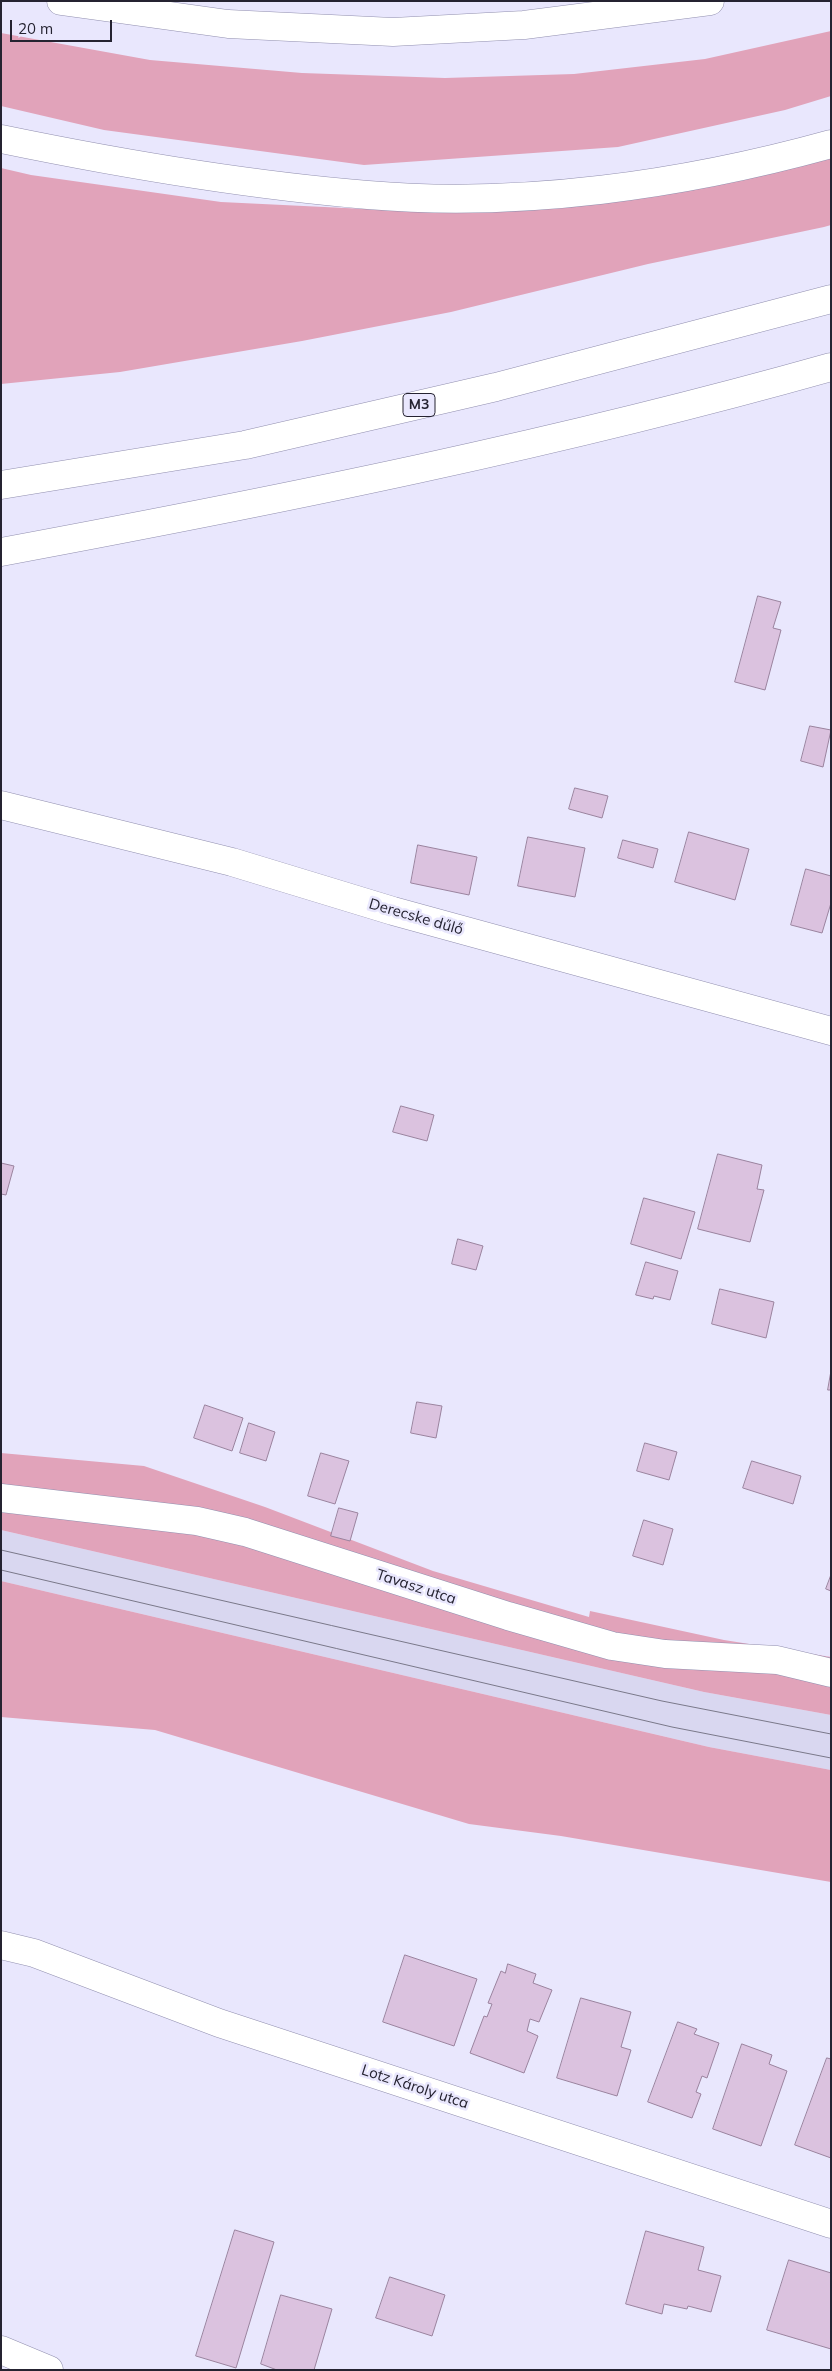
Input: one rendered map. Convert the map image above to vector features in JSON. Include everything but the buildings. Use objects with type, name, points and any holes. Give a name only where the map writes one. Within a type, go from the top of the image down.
[{"type":"main road","points":[[61,1],[228,24],[393,32],[524,26],[710,1]]},
{"type":"main road","points":[[1,139],[205,176],[369,195],[454,198],[614,188],[699,175],[777,159],[831,144]]},
{"type":"main road","name":"M3","points":[[1,485],[244,444],[496,387],[831,299]]},
{"type":"main road","points":[[1,552],[188,517],[457,460],[725,397],[831,367]]},
{"type":"main road","name":"Derecske dűlő","points":[[1,805],[232,862],[393,911],[831,1030]]},
{"type":"main road","name":"Tavasz utca","points":[[1,1498],[197,1521],[245,1532],[499,1613],[612,1646],[665,1654],[777,1660],[831,1673]]},
{"type":"main road","name":"Lotz Károly utca","points":[[1,1945],[34,1953],[219,2023],[831,2224]]},
{"type":"main road","points":[[1,2350],[49,2370]]},
{"type":"shaded area","points":[[831,31],[831,96],[785,110],[618,147],[364,165],[104,130],[1,106],[1,33],[150,60],[302,73],[445,78],[574,74],[705,59]]},
{"type":"shaded area","points":[[831,152],[831,225],[824,227],[648,264],[451,312],[302,341],[120,372],[1,384],[1,168],[31,175],[221,202],[407,211]]},
{"type":"shaded area","points":[[1,1453],[144,1466],[265,1507],[433,1571],[589,1617],[590,1611],[724,1640],[831,1657],[831,1715],[704,1692],[1,1530]]},
{"type":"shaded area","points":[[1,1530],[704,1692],[831,1715],[831,1770],[709,1747],[1,1581]]},
{"type":"shaded area","points":[[1,1581],[709,1747],[831,1770],[831,1882],[561,1836],[469,1824],[155,1730],[1,1717]]},
{"type":"tram line","points":[[1,1550],[662,1701],[831,1734]]},
{"type":"tram line","points":[[1,1570],[672,1727],[831,1758]]}]
